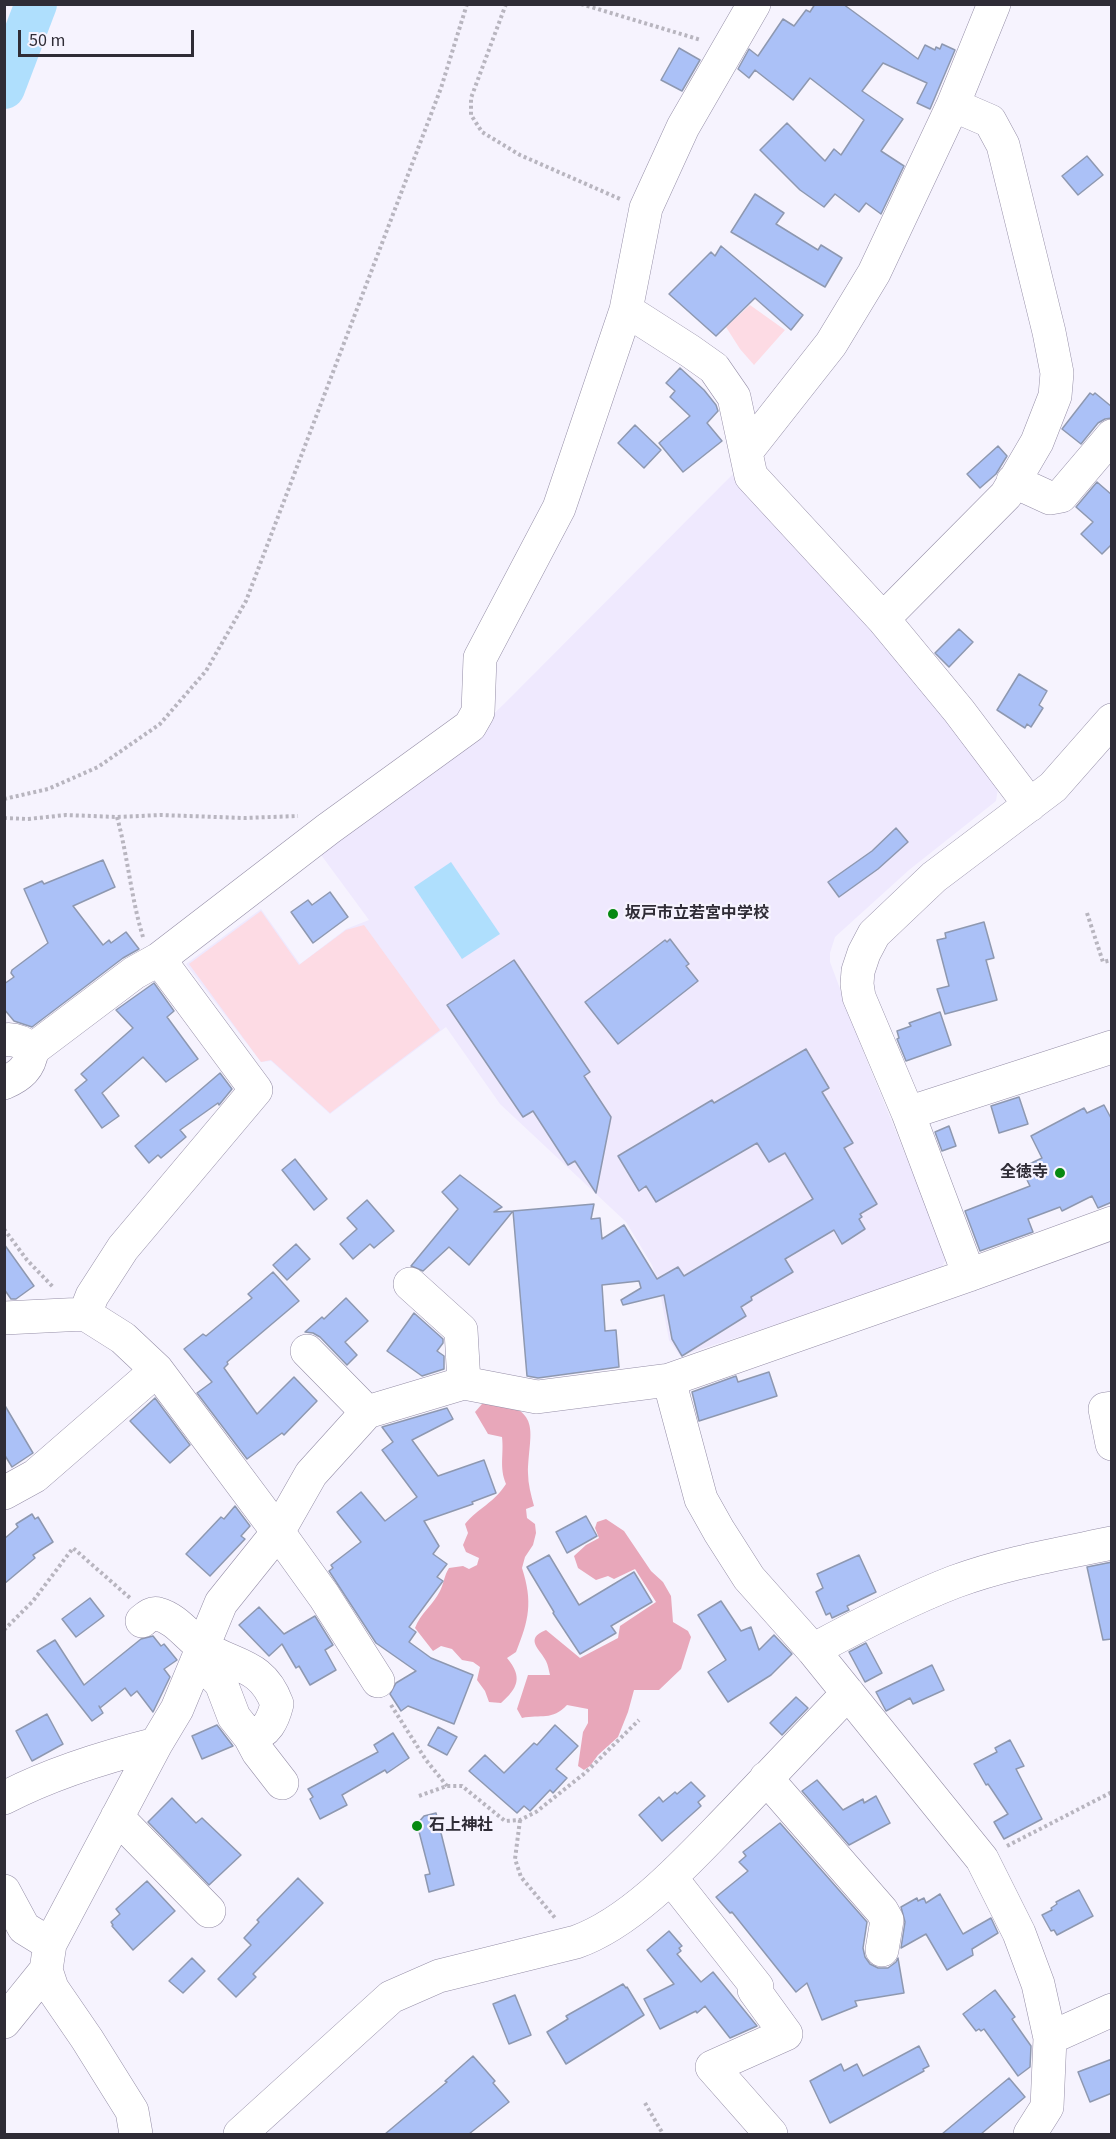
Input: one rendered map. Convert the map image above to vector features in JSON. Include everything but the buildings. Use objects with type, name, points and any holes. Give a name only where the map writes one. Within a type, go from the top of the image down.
[{"type":"street","points":[[4,1083],[20,1075],[31,1061],[18,1045],[159,959],[328,829],[470,726],[478,712],[480,658],[559,508],[626,310],[646,208],[683,127],[754,4]]},
{"type":"street","points":[[746,452],[831,345],[874,273],[953,105],[994,4]]},
{"type":"street","points":[[883,619],[1006,495],[1046,422],[1055,396],[1057,373],[1049,332],[1003,145],[990,121],[953,105]]},
{"type":"street","points":[[626,310],[714,368],[734,397],[751,476],[883,619],[959,711],[1030,805]]},
{"type":"street","points":[[1013,481],[1050,498],[1061,496],[1112,436]]},
{"type":"street","points":[[969,1275],[908,1113],[860,997],[857,984],[858,971],[873,934],[934,877],[1053,787],[1112,720]]},
{"type":"street","points":[[86,1310],[123,1248],[256,1090],[159,959]]},
{"type":"street","points":[[908,1113],[1112,1047]]},
{"type":"street","points":[[4,2022],[48,1957],[117,1817],[156,1743],[177,1709],[221,1603],[278,1532],[311,1474],[367,1412],[464,1383],[537,1398],[669,1380],[1112,1223]]},
{"type":"street","points":[[410,1284],[461,1330],[464,1383]]},
{"type":"street","points":[[4,1318],[86,1310],[123,1338],[157,1370],[324,1596],[378,1681]]},
{"type":"street","points":[[307,1351],[367,1412]]},
{"type":"street","points":[[4,1493],[35,1476],[157,1370]]},
{"type":"street","points":[[669,1380],[702,1499],[719,1531],[749,1578],[813,1650],[982,1859],[1023,1943],[1038,1984],[1050,2038],[1047,2107],[1030,2134]]},
{"type":"street","points":[[1112,1408],[1106,1409],[1112,1443]]},
{"type":"street","points":[[813,1650],[883,1612],[956,1581],[1021,1562],[1112,1543]]},
{"type":"street","points":[[147,1617],[158,1614],[176,1624],[210,1672],[221,1683],[234,1717],[282,1783]]},
{"type":"street","points":[[199,1656],[243,1664],[262,1679],[273,1692],[278,1704],[275,1714],[268,1727],[259,1735],[250,1737]]},
{"type":"street","points":[[240,2134],[391,1997],[439,1976],[588,1938],[615,1922],[671,1878],[848,1694]]},
{"type":"street","points":[[4,1797],[25,1787],[129,1750],[156,1743]]},
{"type":"street","points":[[766,1778],[882,1911],[887,1920],[882,1950]]},
{"type":"street","points":[[117,1817],[209,1911]]},
{"type":"street","points":[[671,1878],[757,1987],[754,1990],[786,2034],[712,2067],[771,2134]]},
{"type":"street","points":[[4,1891],[24,1928],[48,1957],[52,1989],[87,2039],[132,2111],[136,2134]]},
{"type":"street","points":[[1050,2038],[1112,2010]]},
{"type":"path","points":[[4,799],[48,789],[98,767],[160,723],[206,671],[246,601],[441,88],[467,4]]},
{"type":"path","points":[[506,4],[471,98],[469,106],[475,124],[482,132],[520,155],[646,208]]},
{"type":"path","points":[[581,4],[727,48]]},
{"type":"path","points":[[4,818],[28,819],[66,815],[117,817],[161,815],[243,818],[297,816],[307,813]]},
{"type":"path","points":[[117,817],[126,848],[136,913],[143,938],[159,959]]},
{"type":"path","points":[[1087,913],[1103,962],[1112,960]]},
{"type":"path","points":[[4,1229],[27,1260],[68,1301],[86,1310]]},
{"type":"path","points":[[4,1630],[33,1601],[73,1548],[147,1617]]},
{"type":"path","points":[[378,1681],[400,1722],[447,1786]]},
{"type":"path","points":[[419,1796],[447,1786],[462,1786],[505,1821],[520,1820],[536,1812],[585,1773],[639,1720]]},
{"type":"path","points":[[982,1859],[1112,1792]]},
{"type":"path","points":[[520,1820],[514,1859],[521,1877],[576,1942]]},
{"type":"path","points":[[645,2103],[663,2134]]},
{"type":"shaded area","points":[[750,305],[785,330],[754,365],[726,327]]},
{"type":"shaded area","name":"坂戸市立若宮中学校","points":[[732,475],[873,625],[999,782],[996,801],[909,870],[835,937],[830,953],[830,962],[867,1061],[947,1257],[940,1271],[680,1356],[669,1340],[659,1287],[652,1265],[626,1222],[500,1104],[446,1027],[330,1114],[271,1061],[261,1062],[186,964],[261,909],[300,964],[346,929],[369,920],[316,848],[472,734]]},
{"type":"shaded area","points":[[261,911],[299,965],[346,930],[364,925],[440,1030],[330,1113],[271,1060],[261,1062],[189,964]]},
{"type":"shaded area","points":[[493,1399],[509,1404],[520,1411],[530,1426],[528,1477],[534,1506],[526,1509],[527,1518],[535,1524],[536,1533],[522,1568],[528,1591],[527,1620],[516,1652],[507,1658],[517,1677],[515,1687],[501,1703],[489,1702],[477,1680],[480,1667],[473,1662],[462,1660],[452,1649],[441,1646],[433,1651],[415,1628],[440,1591],[449,1568],[463,1566],[469,1569],[477,1565],[479,1558],[466,1552],[463,1545],[468,1533],[465,1524],[506,1484],[502,1466],[502,1437],[488,1434],[475,1412],[482,1404]]},
{"type":"shaded area","points":[[606,1519],[624,1531],[651,1571],[663,1582],[671,1596],[673,1622],[688,1631],[691,1637],[681,1669],[659,1690],[634,1690],[618,1737],[584,1770],[578,1766],[583,1732],[588,1723],[588,1709],[567,1705],[551,1715],[522,1718],[517,1709],[528,1675],[550,1675],[546,1661],[536,1645],[536,1637],[539,1633],[546,1630],[580,1658],[618,1638],[620,1626],[656,1602],[635,1569],[614,1579],[608,1576],[596,1580],[578,1568],[574,1556],[586,1545],[599,1538],[595,1528],[597,1522]]},
{"type":"water","points":[[451,862],[500,934],[462,959],[414,887]]},
{"type":"waterway","points":[[4,88],[36,4]]},
{"type":"place","name":"坂戸市立若宮中学校","points":[[613,914]]},
{"type":"place","name":"全徳寺","points":[[1060,1173]]},
{"type":"place","name":"石上神社","points":[[417,1826]]}]
